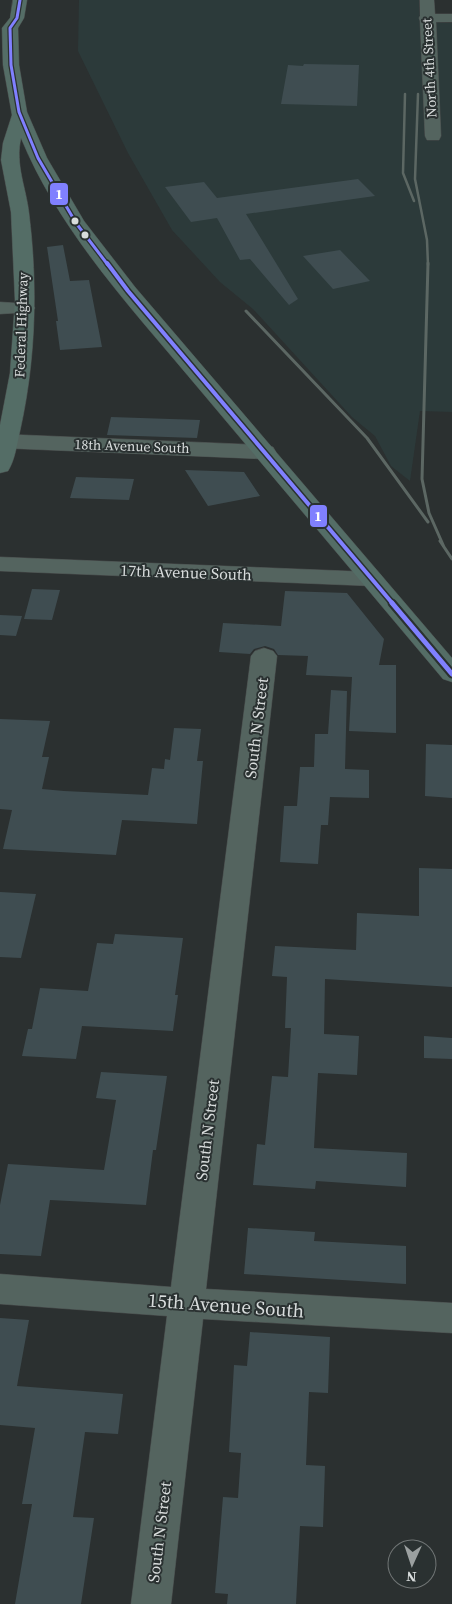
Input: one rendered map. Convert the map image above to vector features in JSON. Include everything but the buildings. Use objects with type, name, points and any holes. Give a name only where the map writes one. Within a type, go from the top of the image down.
[{"type":"main road","points":[[20,0],[17,18],[4,15],[20,115],[38,158],[58,194],[100,257],[452,674]]},
{"type":"main road","name":"Federal Highway","points":[[0,466],[20,374],[24,312],[20,212],[10,160],[12,137],[20,115]]},
{"type":"main road","points":[[14,181],[38,158]]},
{"type":"street","name":"North 4th Street","points":[[427,0],[426,18],[433,132],[452,128]]},
{"type":"street","points":[[426,18],[452,18]]},
{"type":"street","points":[[0,308],[24,312]]},
{"type":"street","points":[[0,316],[24,312]]},
{"type":"street","name":"18th Avenue South","points":[[4,441],[265,452]]},
{"type":"street","name":"17th Avenue South","points":[[0,564],[372,579]]},
{"type":"street","name":"South N Street","points":[[151,1604],[264,656]]},
{"type":"street","name":"15th Avenue South","points":[[0,1288],[187,1302],[452,1318]]},
{"type":"shaded area","points":[[79,0],[419,0],[420,21],[452,23],[452,412],[420,411],[410,481],[391,466],[375,436],[352,417],[253,309],[220,282],[172,230],[128,153],[78,51]]},
{"type":"railway","points":[[405,94],[403,173],[414,201]]},
{"type":"railway","points":[[418,94],[415,179],[427,240],[428,264]]},
{"type":"railway","points":[[428,264],[422,479],[429,513],[444,547]]},
{"type":"railway","points":[[246,311],[367,438],[428,522]]},
{"type":"railway","points":[[440,541],[444,547]]},
{"type":"railway","points":[[444,547],[452,559]]},
{"type":"transit line","name":"1","points":[[20,0],[17,18],[10,28],[11,65],[19,112],[38,158],[76,223],[128,291],[452,674]]}]
